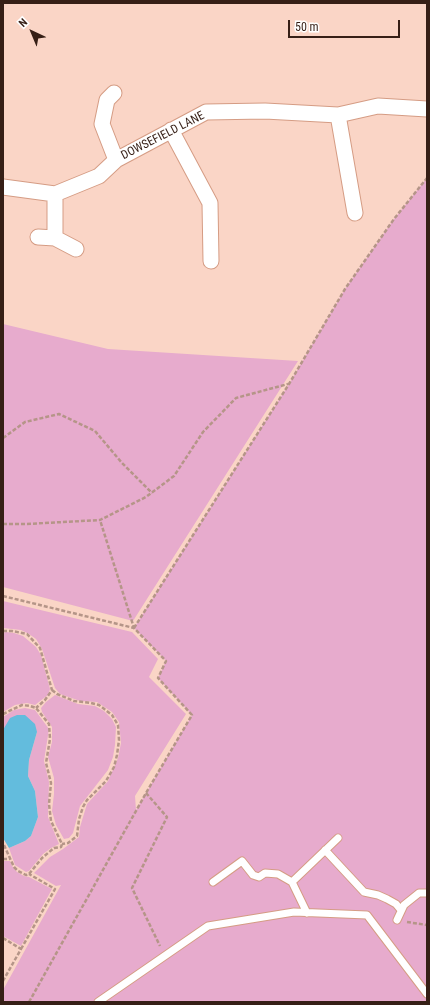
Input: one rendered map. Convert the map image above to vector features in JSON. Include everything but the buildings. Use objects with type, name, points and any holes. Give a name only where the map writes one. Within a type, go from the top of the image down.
[{"type":"street","points":[[114,93],[107,100],[102,124],[116,160]]},
{"type":"street","name":"DOWSEFIELD LANE","points":[[3,187],[55,194],[99,176],[116,160],[206,112],[265,111],[338,115],[378,106],[427,109]]},
{"type":"street","points":[[338,115],[355,213]]},
{"type":"street","points":[[171,130],[210,203],[211,261]]},
{"type":"street","points":[[55,194],[55,238]]},
{"type":"street","points":[[38,237],[55,238],[76,249]]},
{"type":"lane","points":[[292,882],[338,838]]},
{"type":"lane","points":[[325,850],[364,892],[378,895],[387,899],[396,904],[401,910]]},
{"type":"lane","points":[[213,882],[242,861],[253,875],[259,876],[265,873],[278,874],[292,882],[307,913]]},
{"type":"lane","points":[[397,920],[404,905],[419,893],[427,893]]},
{"type":"lane","points":[[98,1002],[208,926],[294,912],[367,915],[427,994]]},
{"type":"path","points":[[134,628],[289,384],[344,290],[394,219],[427,178]]},
{"type":"path","points":[[3,524],[100,520],[146,497],[174,476],[203,432],[236,398],[289,384]]},
{"type":"path","points":[[3,438],[25,422],[59,414],[95,431],[152,493]]},
{"type":"path","points":[[29,1002],[146,793],[192,715],[158,678],[166,661],[134,628],[100,520]]},
{"type":"path","points":[[3,596],[134,628]]},
{"type":"path","points":[[3,631],[27,634],[40,648],[52,690],[57,694],[74,701],[99,705],[112,714],[118,725],[118,754],[114,766],[106,781],[87,800],[83,807],[79,819],[77,836],[68,843],[62,844],[61,847],[54,848],[42,858],[29,874]]},
{"type":"path","points":[[36,708],[46,700],[52,690]]},
{"type":"path","points":[[3,714],[22,705],[30,706],[36,708],[49,724],[50,744],[46,763],[51,783],[49,804],[51,821],[62,844]]},
{"type":"path","points":[[146,793],[167,817],[132,888],[164,957]]},
{"type":"path","points":[[3,843],[10,859],[18,871],[26,875],[29,874],[55,889],[3,980]]},
{"type":"path","points":[[3,860],[10,859]]},
{"type":"path","points":[[3,938],[21,949]]},
{"type":"shaded area","points":[[427,178],[427,1002],[3,1002],[3,990],[61,885],[56,886],[34,873],[50,857],[79,837],[80,827],[87,804],[108,781],[118,758],[121,743],[119,722],[112,712],[97,702],[80,701],[60,694],[55,688],[42,649],[36,639],[21,630],[3,628],[3,601],[132,632],[158,659],[149,677],[186,714],[135,796],[136,810],[192,715],[158,678],[166,661],[134,628],[289,384],[345,289],[394,219]]},
{"type":"shaded area","points":[[3,324],[108,349],[298,361],[133,621],[3,587]]},
{"type":"shaded area","points":[[6,632],[23,636],[36,647],[41,655],[50,689],[48,695],[35,705],[27,703],[15,705],[3,712],[3,633]]},
{"type":"shaded area","points":[[55,695],[78,704],[95,706],[104,711],[112,719],[116,727],[113,757],[108,770],[80,806],[73,833],[69,838],[64,839],[56,825],[52,811],[54,778],[48,757],[52,742],[52,727],[41,708]]},
{"type":"shaded area","points":[[25,708],[35,710],[49,729],[44,761],[49,782],[48,817],[59,844],[43,854],[29,871],[26,872],[15,865],[9,848],[25,841],[31,836],[38,817],[35,791],[28,776],[29,760],[37,732],[3,730],[3,717],[14,710]]},
{"type":"shaded area","points":[[3,861],[10,861],[17,872],[52,889],[21,946],[3,936]]},
{"type":"water","points":[[17,715],[25,715],[35,724],[37,732],[29,760],[28,776],[35,791],[38,817],[31,836],[25,841],[9,848],[3,838],[3,730],[10,718]]}]
